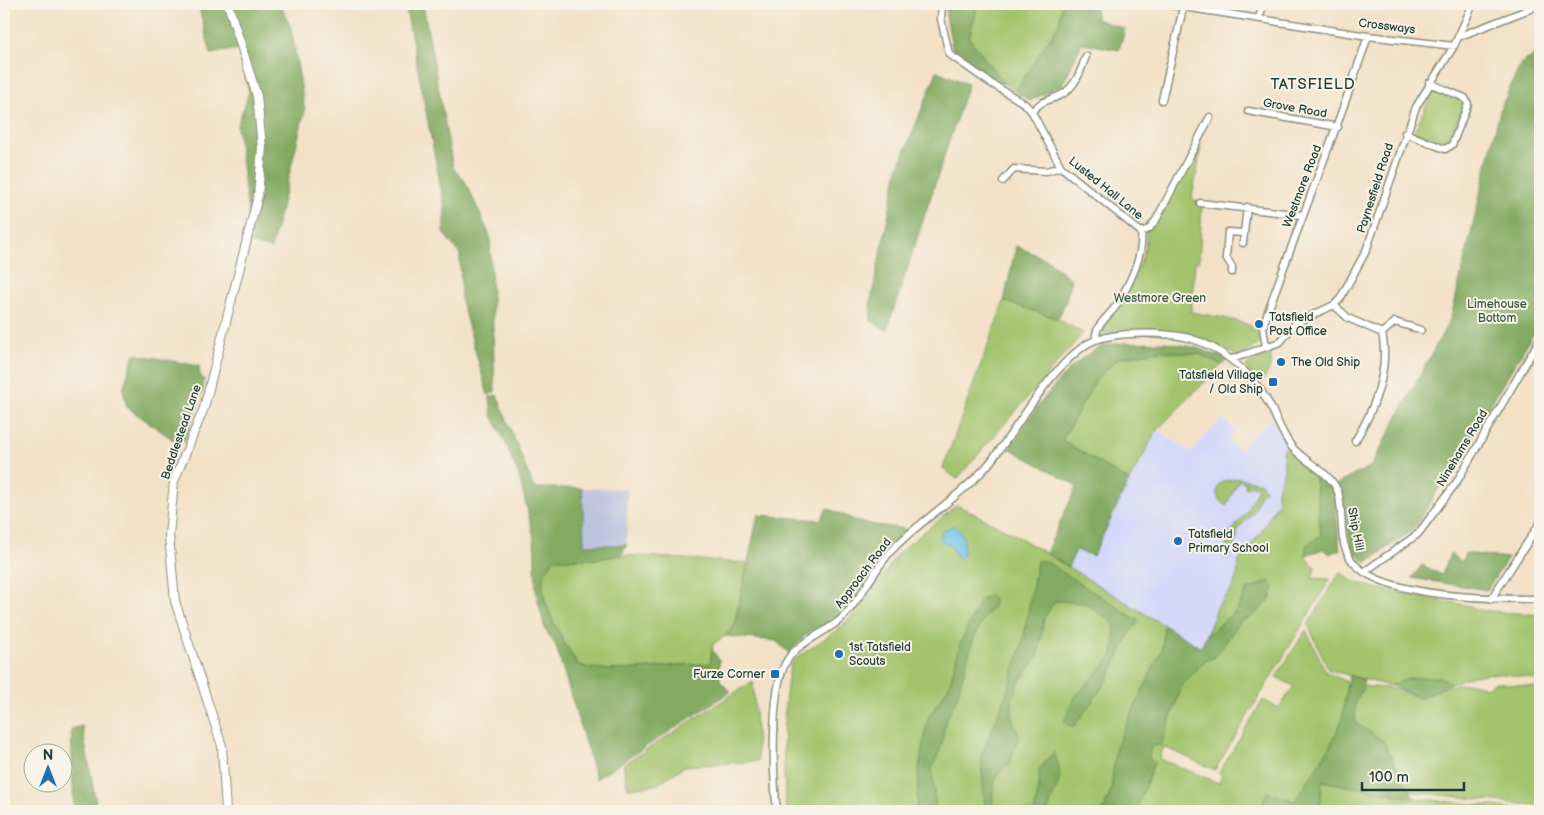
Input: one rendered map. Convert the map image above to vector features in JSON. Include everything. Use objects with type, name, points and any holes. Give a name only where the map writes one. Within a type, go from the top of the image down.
[{"type":"street","name":"Beddlestead Lane","points":[[226,811],[222,746],[175,600],[169,536],[174,481],[204,408],[258,196],[262,147],[257,96],[228,4]]},
{"type":"street","name":"Lusted Hall Lane","points":[[942,4],[941,19],[950,54],[988,82],[1025,104],[1032,112],[1048,148],[1061,167],[1141,232]]},
{"type":"street","name":"Crossways","points":[[1165,4],[1259,17],[1368,36],[1454,46]]},
{"type":"street","points":[[1259,17],[1264,4]]},
{"type":"street","name":"Paynesfield Road","points":[[1334,305],[1340,299],[1366,250],[1405,133],[1429,83],[1454,46],[1473,4]]},
{"type":"street","points":[[1458,37],[1540,5]]},
{"type":"street","points":[[1162,100],[1183,8]]},
{"type":"street","name":"Westmore Road","points":[[1266,346],[1263,328],[1302,214],[1338,127],[1368,36]]},
{"type":"street","points":[[1032,112],[1042,102],[1068,91],[1077,78],[1086,56]]},
{"type":"street","points":[[1405,133],[1445,149],[1452,145],[1468,104],[1465,98],[1429,83]]},
{"type":"street","name":"Grove Road","points":[[1248,111],[1338,127]]},
{"type":"street","name":"Lusted Hall Lane","points":[[1141,232],[1149,230],[1156,220],[1210,118]]},
{"type":"street","points":[[1004,181],[1014,169],[1046,171],[1061,167]]},
{"type":"street","points":[[1200,203],[1302,214]]},
{"type":"street","points":[[1243,244],[1247,207]]},
{"type":"street","name":"Lusted Hall Lane","points":[[1096,339],[1096,331],[1116,306],[1141,252],[1141,232]]},
{"type":"street","points":[[1232,272],[1232,267],[1226,257],[1228,232],[1244,233]]},
{"type":"street","points":[[1096,339],[1118,335],[1176,336],[1193,339],[1232,359],[1280,342],[1302,319],[1334,305],[1348,318],[1382,333]]},
{"type":"street","points":[[1382,333],[1395,322],[1420,330]]},
{"type":"street","points":[[1355,441],[1366,423],[1373,406],[1384,353],[1382,333]]},
{"type":"street","name":"Approach Road","points":[[777,811],[773,782],[776,713],[779,682],[787,660],[800,647],[821,635],[846,614],[857,602],[891,551],[968,485],[987,465],[1045,386],[1084,345],[1096,339]]},
{"type":"street","name":"Ninehams Road","points":[[1364,572],[1418,534],[1456,483],[1540,339]]},
{"type":"street","name":"Ship Hill","points":[[1232,359],[1262,392],[1292,447],[1321,472],[1337,490],[1346,551],[1349,558],[1364,572],[1373,578],[1447,596],[1491,599],[1540,599]]},
{"type":"street","points":[[1491,599],[1540,523]]},
{"type":"shaded area","name":"Tatsfield Primary School","points":[[1222,418],[1235,431],[1228,440],[1240,450],[1250,437],[1272,419],[1288,447],[1282,450],[1284,465],[1282,477],[1276,490],[1278,502],[1261,532],[1239,561],[1237,576],[1231,590],[1218,606],[1201,648],[1068,567],[1076,550],[1093,556],[1129,481],[1157,430],[1191,452]]},
{"type":"shaded area","points":[[582,488],[627,489],[627,545],[584,545]]},
{"type":"green space","points":[[198,4],[280,4],[291,28],[305,110],[271,249],[252,244],[237,126],[249,92],[238,49],[211,54]]},
{"type":"green space","points":[[405,4],[423,4],[453,168],[465,181],[490,236],[495,392],[488,395],[461,301],[460,254],[443,233],[445,209]]},
{"type":"green space","points":[[946,4],[978,4],[969,38],[1005,84],[997,83],[953,52],[946,16]]},
{"type":"green space","points":[[978,4],[1062,4],[1059,24],[1015,92],[1005,84],[969,38]]},
{"type":"green space","points":[[1062,4],[1096,4],[1096,19],[1125,29],[1119,50],[1082,43],[1063,84],[1030,101],[1015,92],[1059,24]]},
{"type":"green space","name":"Limehouse Bottom","points":[[1540,52],[1540,323],[1414,529],[1366,563],[1351,547],[1342,495],[1337,484],[1371,466],[1451,318],[1500,110],[1521,63]]},
{"type":"green space","points":[[937,71],[968,84],[887,330],[871,321],[870,305],[898,169]]},
{"type":"green space","points":[[1437,90],[1462,101],[1464,105],[1449,140],[1444,144],[1414,132],[1433,91]]},
{"type":"green space","name":"Westmore Green","points":[[1197,145],[1201,147],[1192,198],[1202,206],[1199,261],[1195,262],[1191,312],[1240,322],[1263,335],[1262,342],[1240,357],[1204,340],[1176,333],[1103,333],[1101,330],[1124,296],[1138,268],[1146,241],[1146,230],[1156,221]]},
{"type":"green space","points":[[1016,246],[1048,260],[1071,279],[1066,301],[1058,319],[1004,301]]},
{"type":"green space","points":[[1004,301],[1058,319],[1083,333],[957,479],[943,468]]},
{"type":"green space","points":[[1165,342],[1198,348],[1228,360],[1222,365],[1199,354],[1157,351],[1119,358],[1097,378],[1062,440],[1129,481],[1093,556],[1076,550],[1068,567],[1046,553],[1077,486],[1009,448],[1051,390],[1077,362],[1090,353],[1111,344]]},
{"type":"green space","points":[[1262,350],[1270,352],[1271,359],[1270,368],[1261,381],[1251,376],[1246,366]]},
{"type":"green space","points":[[1157,351],[1199,354],[1222,365],[1157,430],[1129,481],[1062,440],[1097,378],[1119,358]]},
{"type":"green space","points":[[134,354],[199,366],[200,375],[204,379],[203,390],[185,440],[179,444],[127,407],[123,389]]},
{"type":"green space","points":[[497,395],[534,488],[582,488],[584,545],[627,545],[621,555],[596,559],[555,559],[545,574],[543,588],[549,611],[560,636],[578,665],[610,670],[626,670],[710,664],[712,649],[719,660],[720,681],[730,692],[596,779],[556,646],[545,629],[536,591],[534,538],[520,480],[506,443],[492,416],[490,397]]},
{"type":"green space","points":[[1288,447],[1314,470],[1321,535],[1306,546],[1306,557],[1315,567],[1312,578],[1330,579],[1215,770],[1164,747],[1159,759],[1219,783],[1222,775],[1219,773],[1263,700],[1279,708],[1294,686],[1276,677],[1306,630],[1326,672],[1347,682],[1342,720],[1329,748],[1310,779],[1414,798],[1540,811],[786,811],[784,717],[791,662],[837,630],[863,606],[898,553],[957,505],[1014,534],[1201,648],[1191,676],[1204,661],[1215,657],[1241,620],[1251,617],[1269,601],[1274,588],[1247,590],[1237,610],[1206,636],[1218,606],[1231,590],[1237,576],[1239,561],[1261,532],[1278,502],[1277,490],[1284,467],[1282,450]]},
{"type":"green space","points":[[1314,470],[1334,491],[1340,550],[1330,554],[1323,549],[1306,555],[1306,546],[1321,535]]},
{"type":"green space","points":[[1239,478],[1261,483],[1265,490],[1260,494],[1254,511],[1238,529],[1236,542],[1229,558],[1224,557],[1229,534],[1246,513],[1258,488],[1249,485],[1247,488],[1245,487],[1246,483],[1239,480],[1226,506],[1219,499],[1217,491],[1219,484],[1224,481]]},
{"type":"green space","points":[[827,508],[862,523],[906,529],[883,552],[855,599],[835,617],[806,635],[789,653],[776,641],[725,636],[734,626],[758,515],[821,520]]},
{"type":"green space","points":[[1465,553],[1508,558],[1487,590],[1412,578],[1422,565],[1442,575],[1450,554],[1462,562]]},
{"type":"green space","points":[[621,555],[749,563],[734,626],[725,636],[713,644],[711,664],[627,670],[610,670],[578,665],[552,620],[547,606],[542,581],[545,571],[555,559],[596,559]]},
{"type":"green space","points":[[1037,561],[1045,561],[1139,621],[1130,633],[1107,681],[1073,728],[1064,722],[1075,697],[1112,656],[1115,641],[1114,623],[1085,603],[1055,601],[1044,618],[1038,657],[1020,680],[1012,700],[1012,717],[1019,735],[1010,763],[1004,767],[997,777],[993,790],[992,811],[985,811],[981,757],[1009,687],[1023,641]]},
{"type":"green space","points":[[1340,572],[1352,581],[1375,588],[1471,606],[1478,610],[1540,615],[1540,680],[1505,674],[1485,674],[1451,683],[1440,677],[1389,686],[1329,670],[1308,625]]},
{"type":"green space","points":[[1269,581],[1274,588],[1269,601],[1251,617],[1241,620],[1215,657],[1204,661],[1182,686],[1161,745],[1151,746],[1149,758],[1154,763],[1136,811],[1103,811],[1111,790],[1116,747],[1162,649],[1164,625],[1201,648],[1206,636],[1237,610],[1247,590]]},
{"type":"green space","points":[[991,595],[994,599],[993,607],[984,618],[973,640],[956,700],[946,719],[941,747],[932,769],[936,811],[916,811],[919,769],[928,718],[949,686],[960,644],[980,600]]},
{"type":"green space","points":[[1349,676],[1364,680],[1362,690],[1355,702],[1355,723],[1382,740],[1414,798],[1322,781],[1321,803],[1316,811],[1260,811],[1267,792],[1295,801],[1329,748],[1342,720]]},
{"type":"green space","points":[[1440,677],[1451,683],[1420,698],[1391,685],[1411,678]]},
{"type":"green space","points":[[753,681],[758,761],[685,766],[656,785],[628,788],[623,765]]},
{"type":"green space","points":[[1496,682],[1540,688],[1540,806],[1415,792],[1407,788],[1382,740],[1355,723],[1355,702],[1363,686],[1396,689],[1420,698],[1448,686],[1473,683],[1486,688]]},
{"type":"green space","points":[[82,726],[96,803],[95,811],[74,811],[71,729]]},
{"type":"green space","points":[[1054,752],[1059,770],[1057,788],[1048,811],[1034,811],[1039,788],[1039,769]]},
{"type":"water","points":[[952,526],[960,531],[963,538],[963,556],[960,559],[956,556],[951,545],[939,540],[943,531]]},
{"type":"place","name":"Tatsfield Post Office","points":[[1259,324]]},
{"type":"place","name":"The Old Ship","points":[[1281,362]]},
{"type":"place","name":"Tatsfield Village / Old Ship","points":[[1273,382]]},
{"type":"place","name":"Tatsfield Primary School","points":[[1178,541]]},
{"type":"place","name":"1st Tatsfield Scouts","points":[[839,654]]},
{"type":"place","name":"Furze Corner","points":[[775,674]]},
{"type":"district","name":"TATSFIELD","points":[[1313,84]]}]
